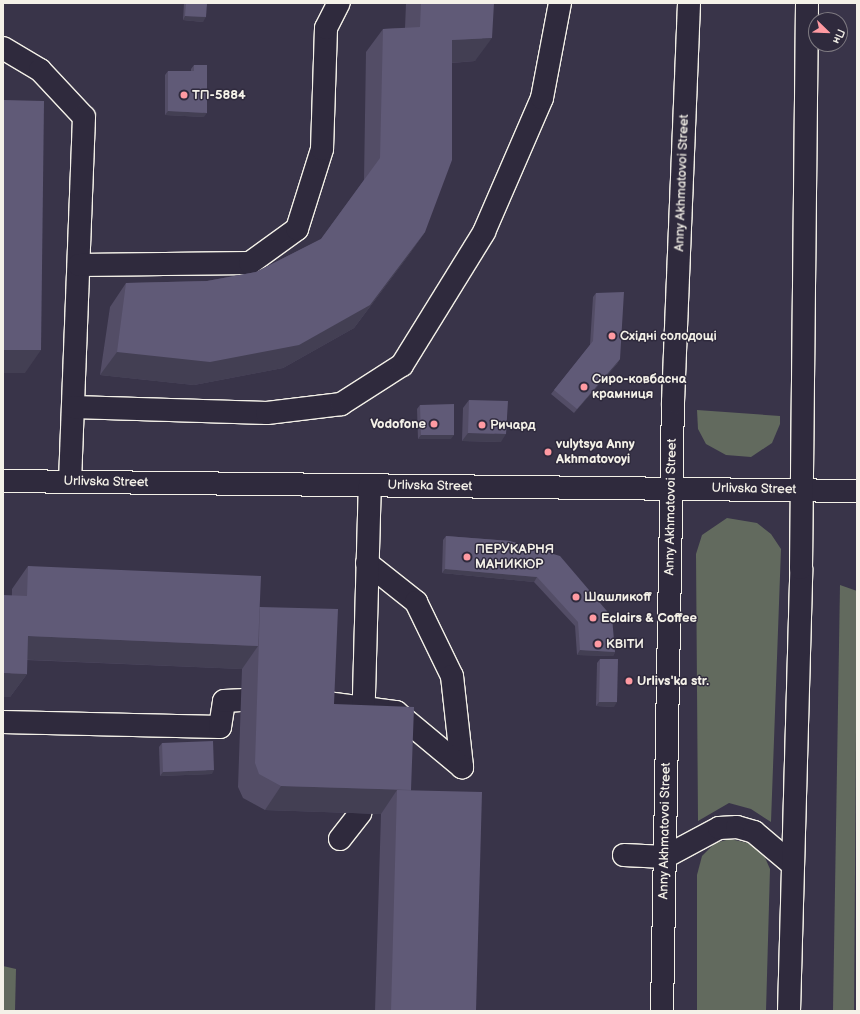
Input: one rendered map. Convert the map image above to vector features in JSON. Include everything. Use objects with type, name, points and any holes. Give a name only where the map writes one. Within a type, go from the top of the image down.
[{"type":"main road","points":[[79,265],[250,263],[297,228],[322,149],[326,28],[339,3]]},
{"type":"main road","points":[[73,407],[267,413],[341,404],[402,365],[484,232],[542,98],[560,3]]},
{"type":"main road","name":"Anny Akhmatovoi Street","points":[[662,1011],[671,487],[689,3]]},
{"type":"main road","points":[[789,1011],[800,490],[806,3]]},
{"type":"main road","points":[[3,48],[40,70],[84,117],[70,482]]},
{"type":"main road","name":"Urlivska Street","points":[[3,481],[671,487],[857,491]]},
{"type":"main road","points":[[363,730],[370,485]]},
{"type":"main road","points":[[319,702],[363,705],[396,712],[462,767],[452,676],[416,602],[367,563]]},
{"type":"main road","points":[[3,722],[220,727],[224,701],[241,700]]},
{"type":"main road","points":[[340,838],[360,813]]},
{"type":"main road","points":[[624,855],[665,856],[719,828],[737,827],[754,832],[793,865]]},
{"type":"shaded area","points":[[697,410],[780,416],[780,424],[772,443],[751,457],[726,455],[706,444],[698,429]]},
{"type":"shaded area","points":[[727,518],[757,523],[771,534],[781,549],[771,822],[751,809],[729,803],[698,821],[696,554],[702,535]]},
{"type":"shaded area","points":[[840,585],[857,591],[854,1011],[833,1011]]},
{"type":"shaded area","points":[[730,839],[748,843],[763,853],[770,869],[766,1011],[697,1011],[697,875],[702,856],[715,843]]},
{"type":"shaded area","points":[[3,966],[16,969],[15,1011],[3,1011]]},
{"type":"building","points":[[186,3],[207,3],[206,17],[185,16]]},
{"type":"building","points":[[421,3],[494,3],[492,38],[452,40],[452,160],[425,232],[370,305],[299,345],[210,362],[117,352],[126,283],[207,281],[256,272],[321,239],[380,158],[383,29],[420,27]]},
{"type":"building","name":"ТП-5884","points":[[194,65],[207,65],[207,113],[168,111],[168,71],[194,71]]},
{"type":"building","points":[[3,100],[44,101],[41,350],[3,350]]},
{"type":"building","points":[[624,292],[620,359],[577,409],[554,390],[593,341],[596,293]]},
{"type":"building","name":"Ричард","points":[[469,400],[508,401],[506,434],[468,433]]},
{"type":"building","name":"Vodofone","points":[[454,404],[454,435],[421,435],[420,405]]},
{"type":"building","points":[[446,536],[510,541],[560,556],[612,617],[615,652],[580,650],[578,622],[537,577],[445,569]]},
{"type":"building","points":[[28,566],[261,576],[258,646],[28,636],[27,674],[3,673],[3,595],[27,596]]},
{"type":"building","points":[[260,607],[338,609],[334,704],[414,707],[411,790],[281,786],[259,774],[255,763]]},
{"type":"building","points":[[600,659],[618,659],[617,702],[599,702]]},
{"type":"building","points":[[213,741],[214,770],[163,772],[162,743]]},
{"type":"building","points":[[397,790],[482,792],[476,1011],[391,1011]]},
{"type":"place","name":"ТП-5884","points":[[184,95]]},
{"type":"place","name":"Східні солодощі","points":[[612,336]]},
{"type":"place","name":"Сиро-ковбасна крамниця","points":[[584,387]]},
{"type":"place","name":"Vodofone","points":[[434,424]]},
{"type":"place","name":"Ричард","points":[[482,425]]},
{"type":"place","name":"vulytsya Anny Akhmatovoyi","points":[[548,452]]},
{"type":"place","name":"ПЕРУКАРНЯ МАНИКЮР","points":[[467,557]]},
{"type":"place","name":"Шашликоff","points":[[576,597]]},
{"type":"place","name":"Eclairs & Coffee","points":[[593,618]]},
{"type":"place","name":"КВІТИ","points":[[598,644]]},
{"type":"place","name":"Urlivsʹka str.","points":[[629,681]]}]
